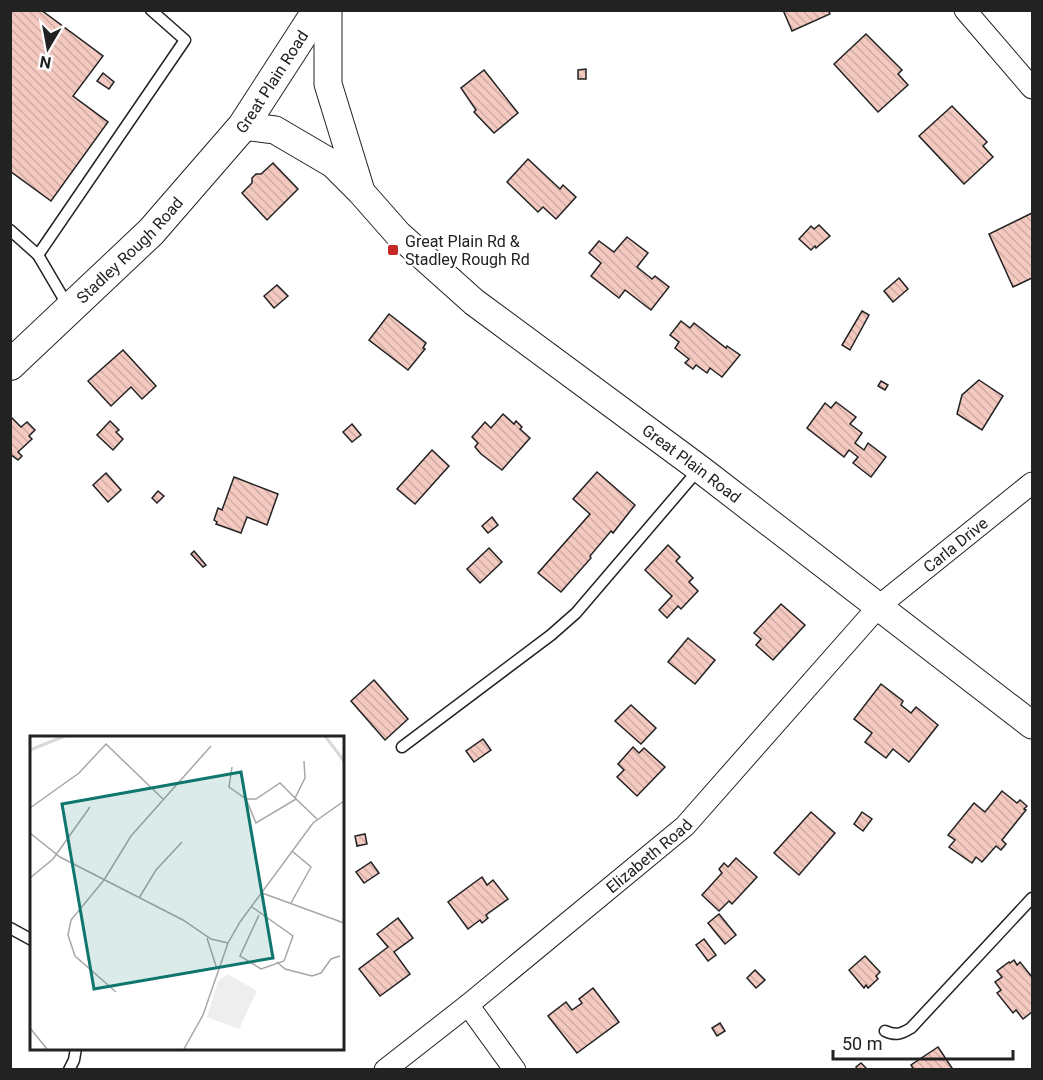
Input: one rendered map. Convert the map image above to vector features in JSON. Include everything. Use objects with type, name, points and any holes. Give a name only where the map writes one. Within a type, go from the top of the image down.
[{"type":"main road","name":"Great Plain Road","points":[[243,126],[318,10]]},
{"type":"main road","name":"Stadley Rough Road","points":[[10,365],[151,232],[243,126]]},
{"type":"street","name":"Great Plain Road","points":[[328,10],[328,84],[361,192]]},
{"type":"street","points":[[965,10],[1032,88]]},
{"type":"street","name":"Great Plain Road","points":[[243,126],[275,130],[333,164],[398,234],[474,302],[700,469],[1032,725]]},
{"type":"street","name":"Carla Drive","points":[[879,606],[1032,483]]},
{"type":"street","name":"Elizabeth Road","points":[[385,1070],[468,1005],[685,826],[879,606]]},
{"type":"street","points":[[468,1005],[515,1070]]},
{"type":"lane","points":[[38,255],[185,40],[151,10]]},
{"type":"lane","points":[[10,230],[38,255],[70,309]]},
{"type":"lane","points":[[402,747],[552,635],[576,613],[700,469]]},
{"type":"lane","points":[[885,1031],[893,1035],[901,1034],[911,1028],[1032,898]]},
{"type":"lane","points":[[10,928],[30,939]]},
{"type":"lane","points":[[69,1070],[76,1050]]},
{"type":"building","points":[[10,10],[41,10],[103,56],[73,96],[108,122],[51,201],[10,171]]},
{"type":"building","points":[[783,10],[828,10],[830,14],[792,31]]},
{"type":"building","points":[[866,34],[902,70],[898,74],[908,85],[878,112],[834,64]]},
{"type":"building","points":[[586,69],[586,79],[578,79],[578,70]]},
{"type":"building","points":[[484,70],[518,113],[494,133],[474,112],[476,110],[461,88]]},
{"type":"building","points":[[103,73],[114,82],[109,89],[97,81]]},
{"type":"building","points":[[952,106],[987,142],[983,146],[993,157],[964,184],[919,136]]},
{"type":"building","points":[[528,159],[560,189],[563,185],[576,197],[556,219],[543,207],[538,212],[507,182]]},
{"type":"building","points":[[273,163],[298,189],[267,220],[242,193],[252,183],[252,178],[256,174],[261,174]]},
{"type":"building","points":[[1032,213],[1032,278],[1013,287],[989,234]]},
{"type":"building","points":[[819,225],[830,236],[811,250],[799,239],[811,226],[814,229]]},
{"type":"building","points":[[627,237],[648,253],[637,267],[652,279],[655,276],[669,287],[651,310],[625,290],[619,298],[591,276],[601,263],[589,253],[599,241],[614,252]]},
{"type":"building","points":[[899,278],[908,289],[893,302],[884,291]]},
{"type":"building","points":[[277,285],[288,296],[274,308],[264,296]]},
{"type":"building","points":[[862,311],[869,315],[850,350],[842,345]]},
{"type":"building","points":[[389,314],[426,343],[423,348],[425,349],[408,370],[369,340]]},
{"type":"building","points":[[681,321],[690,328],[694,323],[726,348],[727,346],[740,355],[722,377],[710,368],[707,373],[696,365],[693,369],[685,363],[689,359],[675,348],[679,342],[670,335]]},
{"type":"building","points":[[123,350],[156,386],[142,399],[131,387],[111,406],[88,381]]},
{"type":"building","points":[[979,380],[1003,396],[982,430],[957,414],[962,395]]},
{"type":"building","points":[[881,381],[888,385],[885,390],[878,386]]},
{"type":"building","points":[[836,402],[856,417],[850,424],[862,433],[855,443],[864,450],[868,443],[886,457],[871,477],[853,463],[858,457],[849,450],[844,457],[807,428],[825,403],[831,408]]},
{"type":"building","points":[[503,414],[514,424],[516,421],[522,427],[520,429],[530,438],[502,470],[481,454],[475,447],[478,443],[472,437],[485,422],[491,428]]},
{"type":"building","points":[[10,416],[21,427],[27,422],[35,430],[29,436],[32,439],[18,452],[22,456],[18,460],[10,454]]},
{"type":"building","points":[[110,421],[119,430],[116,432],[123,439],[113,450],[97,435]]},
{"type":"building","points":[[352,424],[361,435],[352,442],[343,432]]},
{"type":"building","points":[[432,450],[449,466],[415,504],[397,489]]},
{"type":"building","points":[[597,472],[635,505],[561,592],[538,573],[590,514],[573,499]]},
{"type":"building","points":[[106,473],[121,490],[108,502],[93,485]]},
{"type":"building","points":[[234,477],[278,494],[267,525],[247,517],[241,533],[216,524],[214,520],[218,508],[222,510]]},
{"type":"building","points":[[158,491],[164,496],[157,503],[152,498]]},
{"type":"building","points":[[492,517],[498,525],[488,533],[482,526]]},
{"type":"building","points":[[668,545],[680,557],[676,561],[693,578],[689,582],[698,591],[681,609],[678,606],[667,618],[659,610],[672,596],[645,570]]},
{"type":"building","points":[[489,548],[502,562],[480,583],[467,569]]},
{"type":"building","points":[[194,551],[206,565],[203,567],[191,554]]},
{"type":"building","points":[[781,604],[805,625],[773,660],[756,645],[761,639],[754,633]]},
{"type":"building","points":[[688,638],[715,660],[695,684],[668,662]]},
{"type":"building","points":[[374,680],[408,719],[385,740],[351,701]]},
{"type":"building","points":[[881,684],[903,701],[901,705],[911,713],[916,707],[938,725],[909,762],[893,749],[886,758],[865,742],[872,733],[854,719]]},
{"type":"building","points":[[631,705],[656,728],[641,744],[615,721]]},
{"type":"building","points":[[483,739],[491,750],[474,762],[466,751]]},
{"type":"building","points":[[633,747],[639,753],[644,748],[665,767],[637,796],[617,777],[624,770],[618,764]]},
{"type":"building","points":[[1002,791],[1017,803],[1020,800],[1027,806],[1024,809],[1026,810],[1002,840],[1006,844],[1001,850],[996,846],[982,862],[976,857],[972,863],[949,847],[955,840],[948,835],[974,803],[985,812]]},
{"type":"building","points":[[811,812],[835,833],[799,875],[774,853]]},
{"type":"building","points":[[862,812],[872,819],[863,831],[854,824]]},
{"type":"building","points":[[365,834],[367,844],[357,846],[355,836]]},
{"type":"building","points":[[736,858],[757,877],[732,904],[729,901],[719,911],[702,895],[722,873],[719,869],[724,863],[728,867]]},
{"type":"building","points":[[371,862],[379,873],[364,883],[356,872]]},
{"type":"building","points":[[482,877],[487,885],[493,880],[508,899],[486,915],[488,918],[482,923],[480,920],[468,929],[448,902]]},
{"type":"building","points":[[719,914],[736,935],[725,944],[708,923]]},
{"type":"building","points":[[398,918],[413,938],[394,952],[410,974],[380,996],[359,969],[388,947],[377,934]]},
{"type":"building","points":[[704,939],[716,955],[708,961],[696,945]]},
{"type":"building","points":[[865,956],[880,972],[876,976],[878,979],[868,988],[866,985],[864,988],[849,970]]},
{"type":"building","points":[[1014,960],[1017,965],[1020,962],[1032,977],[1032,1012],[1023,1019],[1016,1010],[1013,1013],[997,993],[1001,990],[995,982],[1002,977],[997,971]]},
{"type":"building","points":[[755,970],[765,980],[756,988],[747,978]]},
{"type":"building","points":[[593,988],[619,1022],[577,1053],[548,1016],[566,1002],[572,1010],[582,1003],[579,999]]},
{"type":"building","points":[[720,1023],[725,1031],[717,1036],[712,1028]]},
{"type":"building","points":[[938,1047],[952,1068],[949,1070],[914,1070],[911,1065]]},
{"type":"building","points":[[861,1063],[866,1068],[858,1070],[856,1067]]},
{"type":"place","name":"Great Plain Rd & Stadley Rough Rd","points":[[393,250]]}]
